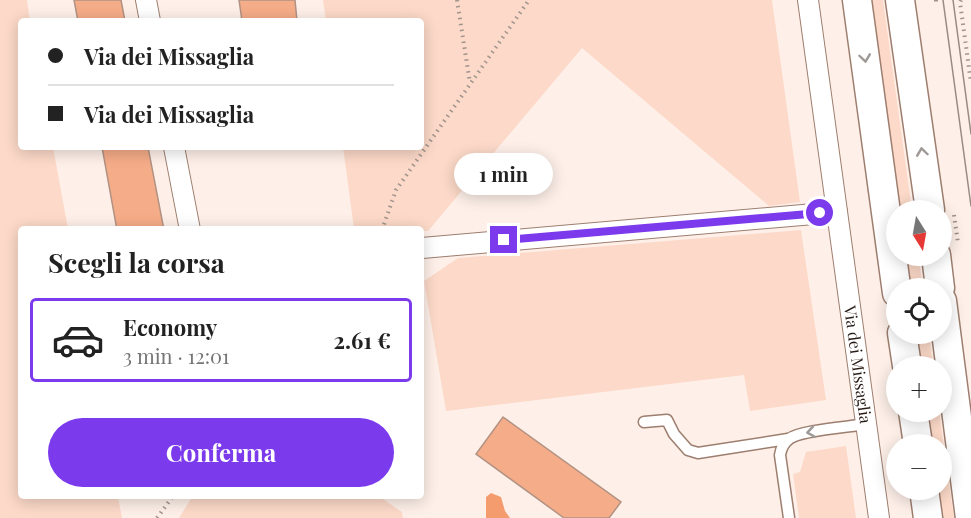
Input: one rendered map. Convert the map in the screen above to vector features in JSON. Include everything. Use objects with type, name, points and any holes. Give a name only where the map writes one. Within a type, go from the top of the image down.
[{"type":"main road","points":[[857,0],[895,278]]},
{"type":"main road","points":[[900,0],[929,200]]},
{"type":"main road","points":[[948,344],[970,518]]},
{"type":"main road","points":[[926,500],[928,518]]},
{"type":"street","points":[[147,0],[150,18]]},
{"type":"street","name":"Via dei Missaglia","points":[[808,0],[879,518]]},
{"type":"street","points":[[175,150],[189,226]]},
{"type":"street","points":[[424,248],[837,212]]},
{"type":"lane","points":[[644,422],[667,420],[674,434],[688,450],[698,453],[789,439],[803,433],[866,424]]},
{"type":"lane","points":[[789,439],[781,449],[780,455],[789,518]]},
{"type":"path","points":[[457,0],[470,84]]},
{"type":"path","points":[[424,150],[529,0]]},
{"type":"path","points":[[961,1],[971,82]]},
{"type":"path","points":[[383,226],[396,190],[424,150]]},
{"type":"path","points":[[157,518],[171,499]]},
{"type":"shaded area","points":[[0,0],[27,0],[30,18],[18,18],[18,150],[54,150],[67,226],[18,226],[18,499],[118,499],[122,518],[0,518]]},
{"type":"shaded area","points":[[323,0],[772,0],[800,202],[769,206],[582,48],[428,231],[424,231],[424,226],[354,226],[343,150],[424,150],[424,18],[326,18]]},
{"type":"shaded area","points":[[869,0],[883,0],[911,200],[897,200]]},
{"type":"shaded area","points":[[801,230],[826,400],[750,411],[744,375],[446,411],[424,281],[458,258]]},
{"type":"shaded area","points":[[905,266],[920,266],[921,278],[907,278]]},
{"type":"shaded area","points":[[916,344],[930,344],[932,356],[917,356]]},
{"type":"shaded area","points":[[926,422],[941,422],[942,434],[928,434]]},
{"type":"shaded area","points":[[846,446],[856,518],[799,518],[793,474],[800,472],[806,452]]},
{"type":"shaded area","points":[[491,493],[501,497],[505,511],[510,518],[486,518],[486,497]]},
{"type":"shaded area","points":[[191,499],[383,499],[402,512],[403,518],[179,518]]},
{"type":"shaded area","points":[[937,500],[951,500],[954,518],[939,518]]},
{"type":"building","points":[[74,0],[121,0],[124,18],[77,18]]},
{"type":"building","points":[[239,0],[295,0],[297,18],[242,18]]},
{"type":"building","points":[[103,150],[149,150],[163,226],[116,226]]},
{"type":"building","points":[[503,417],[621,502],[609,518],[564,518],[476,454]]},
{"type":"tram line","points":[[943,0],[971,206]]},
{"type":"tram line","points":[[953,0],[971,134]]},
{"type":"route","points":[[504,240],[820,213]]}]
